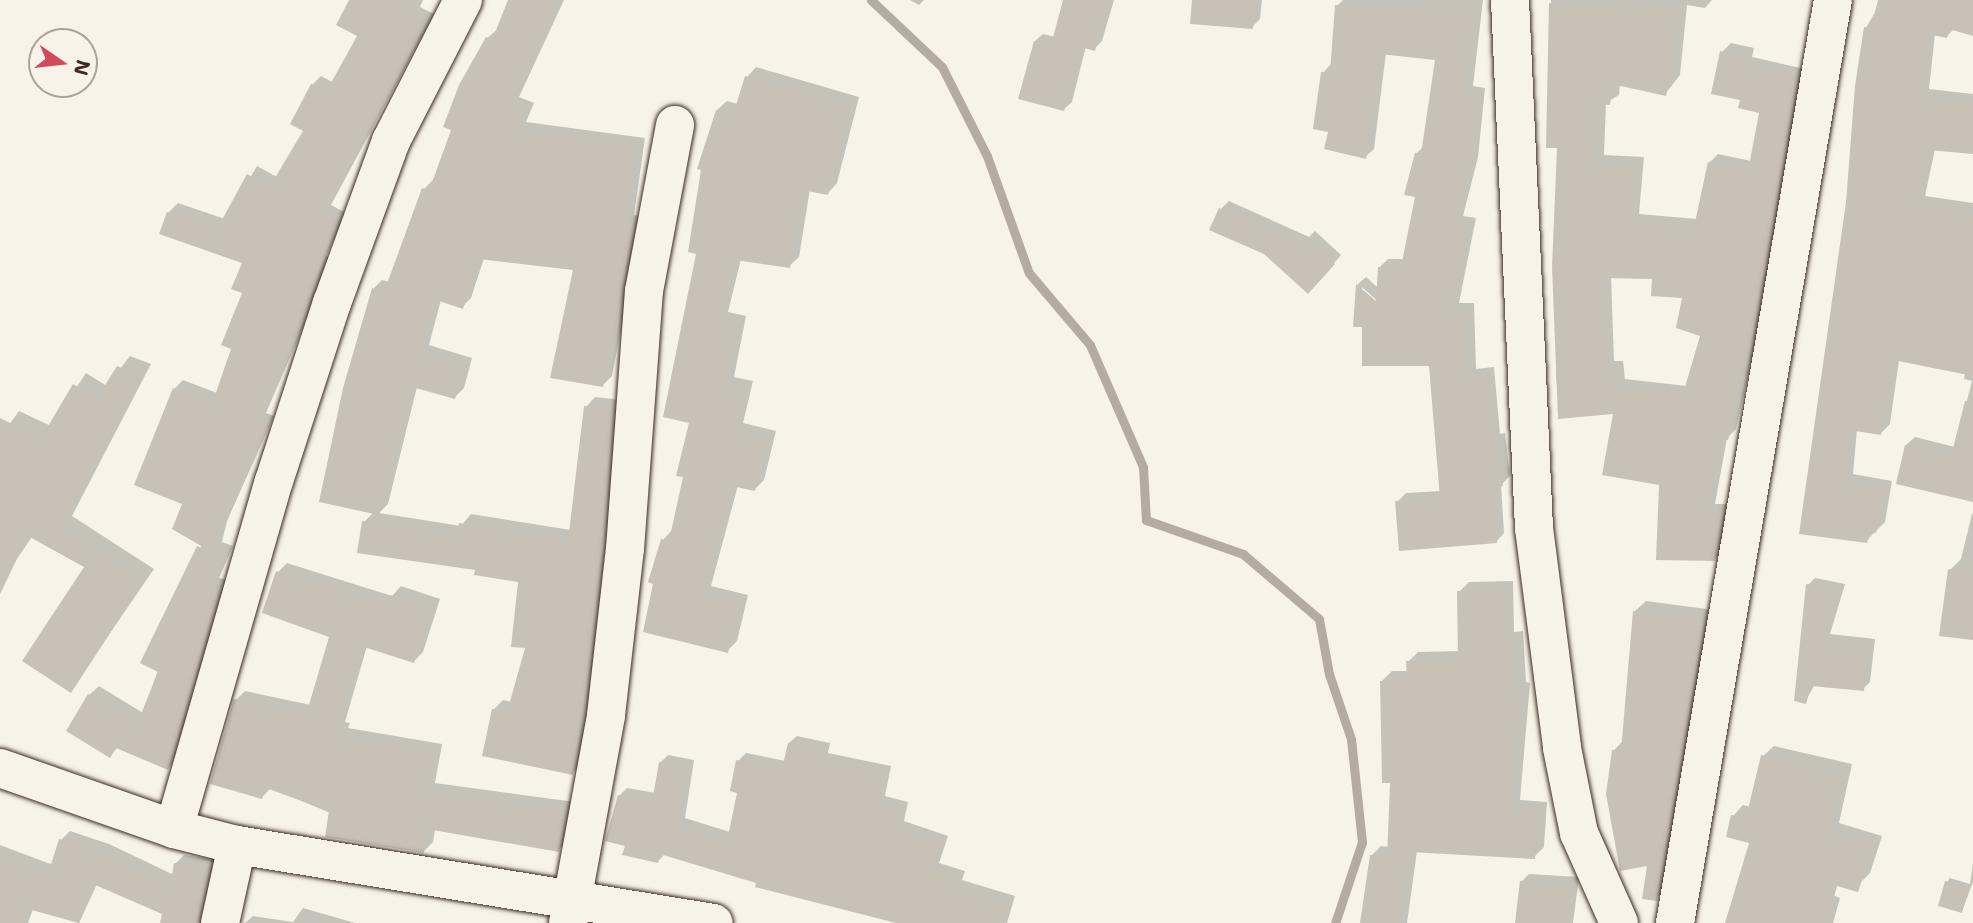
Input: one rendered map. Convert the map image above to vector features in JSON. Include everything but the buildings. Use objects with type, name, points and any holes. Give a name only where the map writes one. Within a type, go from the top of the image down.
[{"type":"street","points":[[174,829],[274,481],[332,303],[391,141],[463,0]]},
{"type":"street","points":[[1510,0],[1534,528],[1562,748],[1579,834],[1619,923]]},
{"type":"street","points":[[1675,923],[1833,0]]},
{"type":"street","points":[[570,913],[606,715],[625,549],[645,291],[675,125]]},
{"type":"street","points":[[0,768],[174,829],[237,845],[570,913],[714,923]]},
{"type":"street","points":[[220,923],[237,845]]},
{"type":"waterway","points":[[871,0],[942,67],[987,156],[1029,273],[1090,345],[1143,467],[1146,520],[1243,554],[1319,619],[1329,674],[1351,739],[1362,842],[1335,923]]}]
